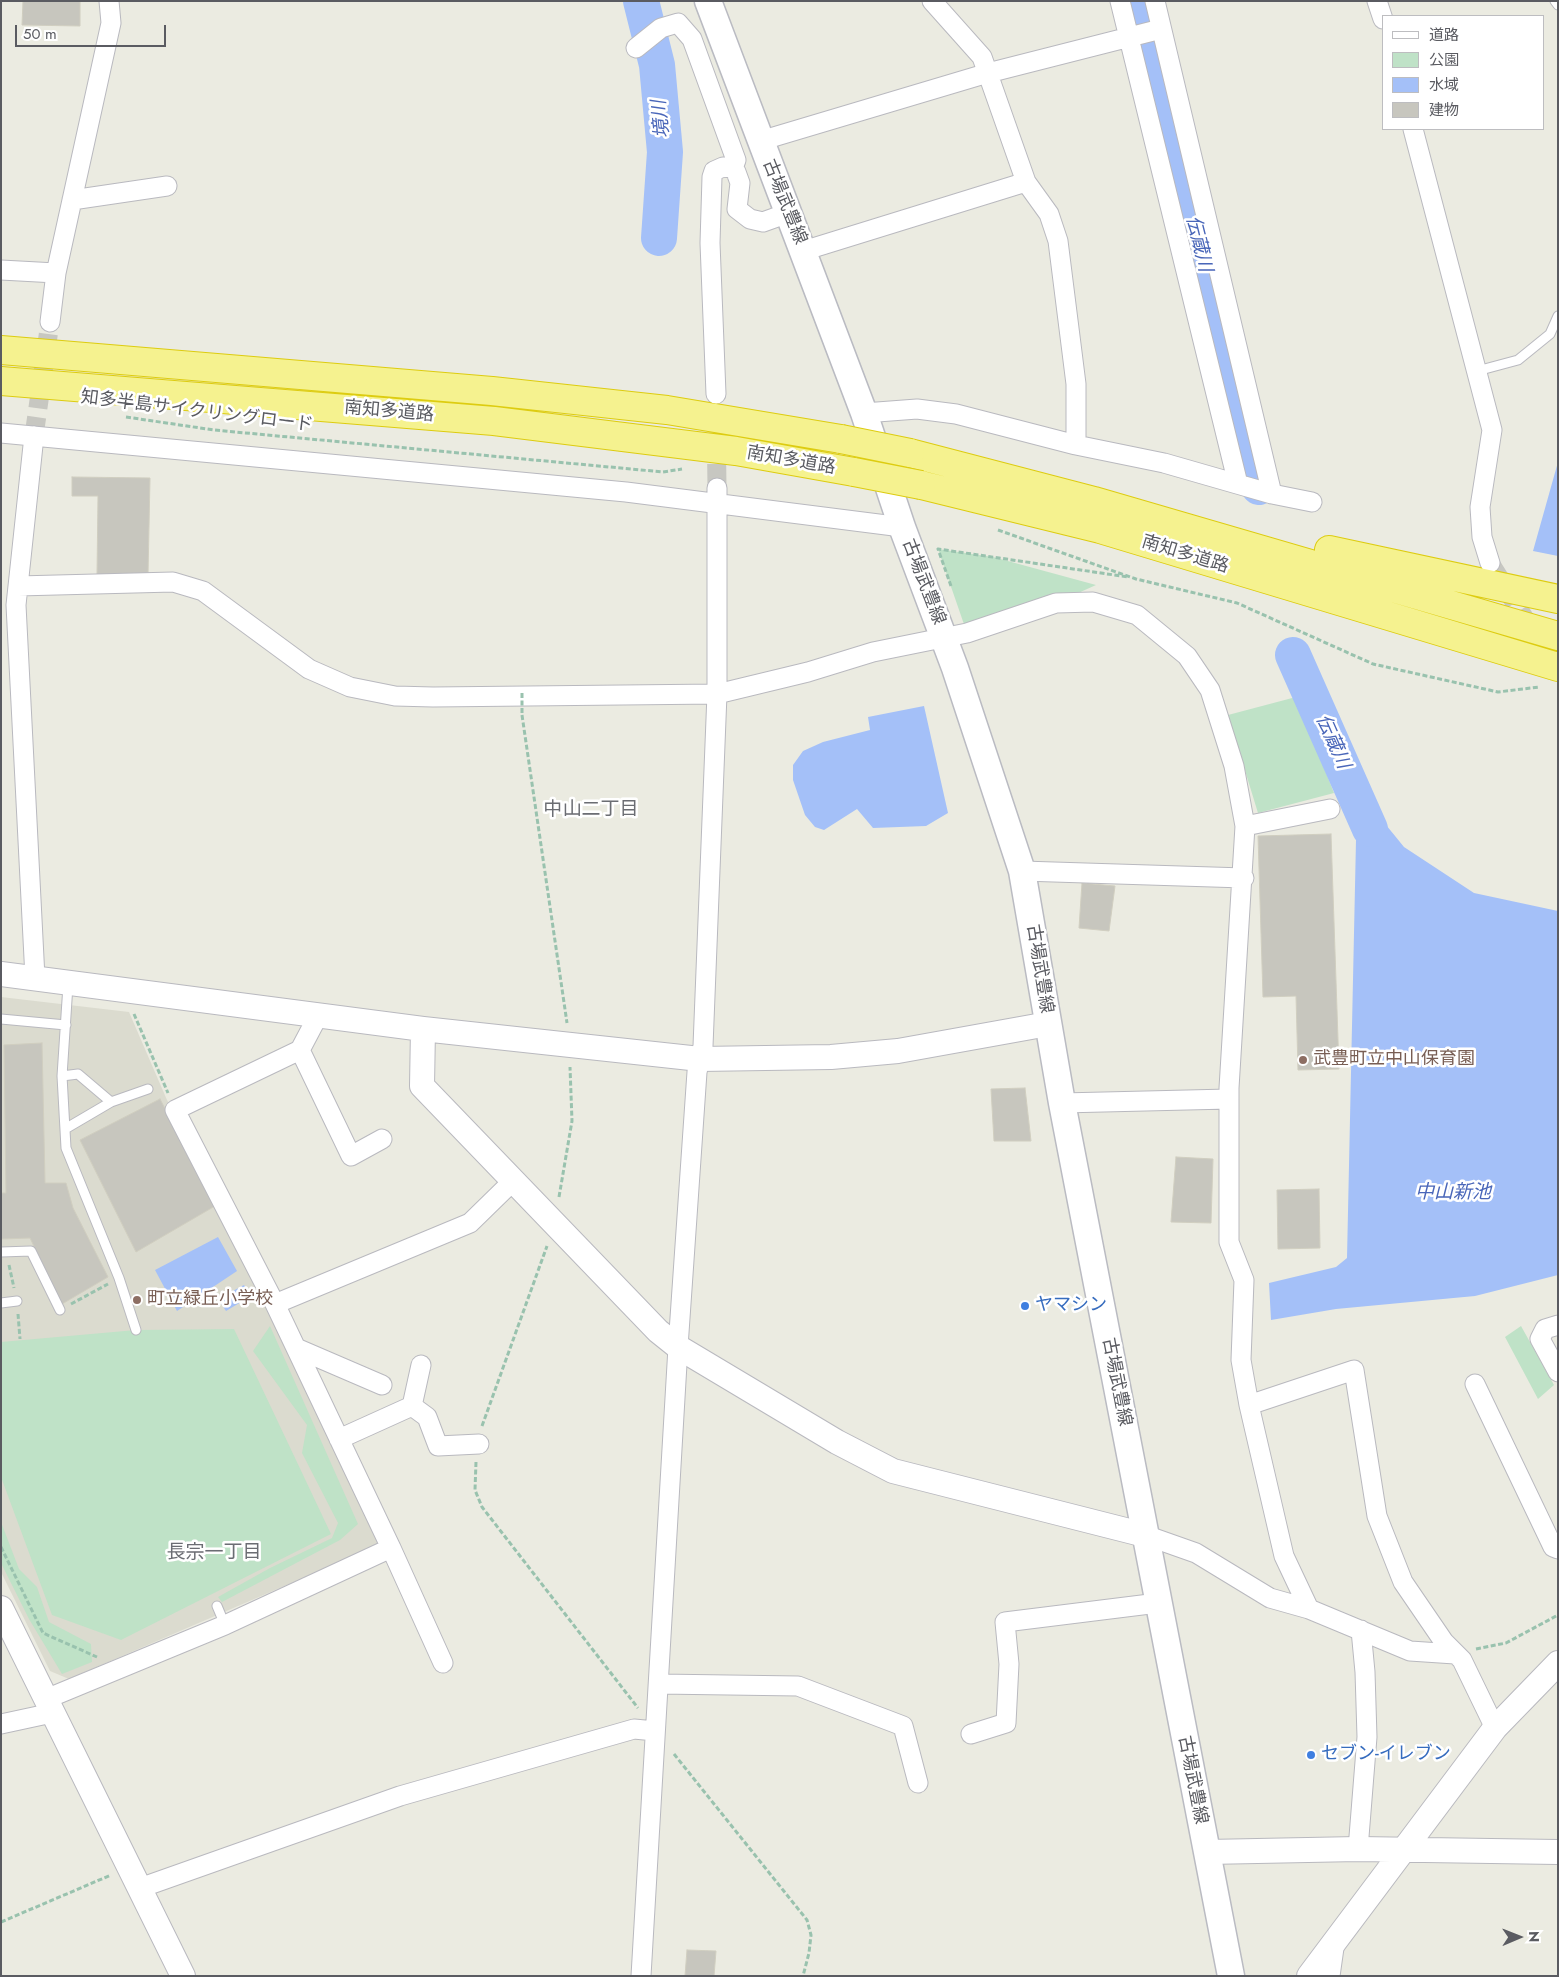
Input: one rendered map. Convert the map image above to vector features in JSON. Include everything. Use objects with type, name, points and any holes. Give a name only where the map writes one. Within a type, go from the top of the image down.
[{"type":"highway","name":"南知多道路","points":[[1,350],[512,394],[667,410],[841,439],[910,453],[1146,515],[1558,636]]},
{"type":"highway","name":"南知多道路","points":[[1,381],[494,421],[736,451],[854,472],[921,485],[1100,529],[1352,606],[1554,677]]},
{"type":"highway","points":[[1146,515],[1291,541],[1410,569],[1558,599]]},
{"type":"main road","name":"古場武豊線","points":[[708,1],[864,413],[902,526],[944,638],[1022,871],[1062,1103],[1231,1976]]},
{"type":"street","points":[[50,322],[56,273],[111,23],[109,1]]},
{"type":"street","points":[[932,1],[982,57],[1026,182],[1049,214],[1058,241],[1076,384],[1076,445]]},
{"type":"street","points":[[1120,1],[1238,484]]},
{"type":"street","points":[[1155,1],[1272,494]]},
{"type":"street","points":[[1378,1],[1382,15]]},
{"type":"street","points":[[636,48],[661,28],[678,23],[692,40],[736,160],[733,168],[740,183],[736,209],[750,219],[763,222],[788,213]]},
{"type":"street","points":[[760,141],[988,73],[1162,29]]},
{"type":"street","points":[[1413,130],[1492,430],[1480,507],[1482,537],[1490,563]]},
{"type":"street","points":[[716,394],[710,185],[714,171],[723,167],[733,168]]},
{"type":"street","points":[[803,251],[1026,182]]},
{"type":"street","points":[[72,200],[167,186]]},
{"type":"street","points":[[1,270],[56,273]]},
{"type":"street","points":[[864,413],[917,409],[956,414],[1076,445],[1164,463],[1272,494],[1312,502]]},
{"type":"street","points":[[1,433],[626,492],[717,496],[902,526]]},
{"type":"street","points":[[34,436],[12,599],[35,978]]},
{"type":"street","points":[[641,1976],[678,1347],[696,1082],[703,1046],[717,694],[717,496]]},
{"type":"street","points":[[12,599],[173,582],[203,591],[310,670],[350,687],[395,696],[433,697],[717,694],[808,672],[873,652],[967,633],[1056,603],[1092,602],[1137,615],[1188,656],[1210,690],[1234,766],[1245,826],[1244,878],[1229,1100],[1229,1242],[1244,1280],[1241,1360],[1249,1405],[1284,1556],[1309,1609]]},
{"type":"street","points":[[1245,826],[1330,808]]},
{"type":"street","points":[[1022,871],[1244,878]]},
{"type":"street","points":[[1,974],[570,1047],[700,1059],[831,1057],[898,1051],[1048,1024]]},
{"type":"street","points":[[318,1014],[300,1050],[175,1110],[275,1304],[391,1548],[442,1664]]},
{"type":"street","points":[[423,1029],[422,1086],[658,1331],[678,1347],[837,1442],[893,1471],[1145,1535],[1196,1553],[1270,1598],[1309,1609],[1410,1651],[1455,1654]]},
{"type":"street","points":[[300,1050],[351,1156],[382,1139]]},
{"type":"street","points":[[1062,1103],[1229,1100]]},
{"type":"street","points":[[275,1304],[470,1223],[513,1181]]},
{"type":"street","points":[[1558,1325],[1545,1329],[1540,1339],[1558,1372]]},
{"type":"street","points":[[296,1348],[382,1385]]},
{"type":"street","points":[[412,1406],[421,1365]]},
{"type":"street","points":[[1249,1405],[1354,1370],[1377,1516],[1403,1582],[1444,1642],[1462,1660],[1496,1728]]},
{"type":"street","points":[[1475,1384],[1553,1547],[1558,1548]]},
{"type":"street","points":[[412,1406],[426,1417],[438,1446],[478,1444]]},
{"type":"street","points":[[339,1440],[412,1406]]},
{"type":"street","points":[[1,1724],[49,1706],[391,1548]]},
{"type":"street","points":[[971,1734],[1006,1723],[1009,1664],[1005,1622],[1158,1603]]},
{"type":"street","points":[[1,1608],[183,1976]]},
{"type":"street","points":[[1358,1849],[1366,1737],[1365,1672],[1361,1630]]},
{"type":"street","points":[[1309,1976],[1496,1728],[1558,1663]]},
{"type":"street","points":[[659,1684],[798,1686],[903,1726],[918,1783]]},
{"type":"street","points":[[140,1888],[400,1796],[634,1729],[655,1731]]},
{"type":"street","points":[[1207,1852],[1358,1849],[1558,1852]]},
{"type":"street","points":[[1330,1976],[1335,1941]]},
{"type":"lane","points":[[1555,1],[1558,5]]},
{"type":"lane","points":[[1478,371],[1518,360],[1550,334],[1558,316]]},
{"type":"lane","points":[[68,982],[62,1076],[66,1148],[119,1278],[136,1330]]},
{"type":"lane","points":[[1,1019],[66,1025]]},
{"type":"lane","points":[[62,1076],[78,1074],[111,1102]]},
{"type":"lane","points":[[65,1129],[111,1102],[148,1089]]},
{"type":"lane","points":[[1,1252],[31,1250],[60,1310]]},
{"type":"lane","points":[[1,1303],[17,1301]]},
{"type":"lane","points":[[217,1606],[225,1625]]},
{"type":"path","name":"知多半島サイクリングロード","points":[[120,416],[214,430],[663,472],[691,468]]},
{"type":"path","points":[[990,527],[1136,579]]},
{"type":"path","points":[[938,549],[1136,579],[1237,603],[1373,664],[1498,692],[1554,677]]},
{"type":"path","points":[[522,693],[522,713],[570,1047],[572,1122],[555,1223],[485,1416],[478,1444],[475,1490],[482,1507],[655,1731],[806,1920],[811,1935],[803,1976]]},
{"type":"path","points":[[132,1010],[175,1110]]},
{"type":"path","points":[[60,1310],[119,1278]]},
{"type":"path","points":[[1,1547],[43,1633],[97,1657],[105,1653]]},
{"type":"path","points":[[1455,1654],[1506,1643],[1558,1615]]},
{"type":"path","points":[[1,1922],[129,1867]]},
{"type":"shaded area","name":"町立緑丘小学校","points":[[1,997],[129,1012],[167,1100],[242,1238],[382,1534],[377,1546],[69,1679],[50,1671],[1,1572]]},
{"type":"green space","points":[[938,549],[993,557],[1096,585],[1056,603],[967,633]]},
{"type":"green space","points":[[1296,697],[1334,793],[1258,813],[1228,715]]},
{"type":"green space","points":[[270,1326],[358,1524],[340,1540],[222,1602],[218,1597],[270,1568],[332,1538],[338,1523],[302,1453],[307,1425],[253,1351]]},
{"type":"green space","points":[[1521,1326],[1554,1385],[1538,1399],[1505,1337]]},
{"type":"green space","points":[[234,1329],[331,1534],[121,1640],[52,1615],[1,1477],[1,1342],[136,1330]]},
{"type":"green space","points":[[1,1522],[19,1569],[37,1587],[49,1622],[91,1644],[92,1662],[62,1674],[29,1619],[1,1563]]},
{"type":"water","points":[[1558,462],[1558,556],[1533,551]]},
{"type":"water","points":[[924,706],[948,813],[926,826],[873,828],[857,809],[824,830],[815,827],[805,815],[793,780],[793,765],[803,751],[823,742],[870,730],[868,717]]},
{"type":"water","name":"中山新池","points":[[1382,820],[1404,847],[1474,893],[1558,911],[1558,1275],[1475,1296],[1336,1309],[1271,1320],[1269,1283],[1336,1267],[1347,1258],[1356,840]]},
{"type":"water","points":[[218,1237],[237,1271],[177,1311],[155,1270]]},
{"type":"water","points":[[244,1285],[251,1296],[226,1311],[218,1299]]},
{"type":"building","points":[[23,1],[80,1],[80,26],[22,25]]},
{"type":"building","points":[[72,477],[150,478],[148,575],[97,575],[98,496],[72,496]]},
{"type":"building","points":[[1331,834],[1339,1069],[1298,1070],[1296,996],[1263,997],[1258,836]]},
{"type":"building","points":[[1082,883],[1115,886],[1109,931],[1079,928]]},
{"type":"building","points":[[42,1043],[45,1183],[66,1183],[73,1208],[108,1277],[62,1304],[30,1238],[1,1239],[1,1193],[6,1193],[4,1045]]},
{"type":"building","points":[[1025,1088],[1031,1141],[994,1141],[991,1089]]},
{"type":"building","points":[[160,1099],[215,1206],[136,1252],[80,1140]]},
{"type":"building","points":[[1176,1157],[1213,1159],[1211,1223],[1171,1222]]},
{"type":"building","points":[[1319,1189],[1320,1248],[1278,1249],[1277,1190]]},
{"type":"building","points":[[687,1950],[716,1951],[714,1976],[685,1976]]},
{"type":"waterway","name":"境川","points":[[641,1],[657,65],[665,152],[659,238]]},
{"type":"waterway","name":"伝蔵川","points":[[1137,1],[1259,487]]},
{"type":"waterway","name":"伝蔵川","points":[[1293,655],[1370,829]]},
{"type":"tunnel","points":[[34,436],[50,322]]},
{"type":"tunnel","points":[[716,408],[717,488]]},
{"type":"tunnel","points":[[1490,563],[1557,670]]},
{"type":"place","name":"武豊町立中山保育園","points":[[1303,1060]]},
{"type":"place","name":"町立緑丘小学校","points":[[137,1300]]},
{"type":"place","name":"ヤマシン","points":[[1025,1306]]},
{"type":"place","name":"セブン-イレブン","points":[[1311,1755]]},
{"type":"district","name":"中山二丁目","points":[[591,810]]},
{"type":"district","name":"長宗一丁目","points":[[214,1553]]}]
